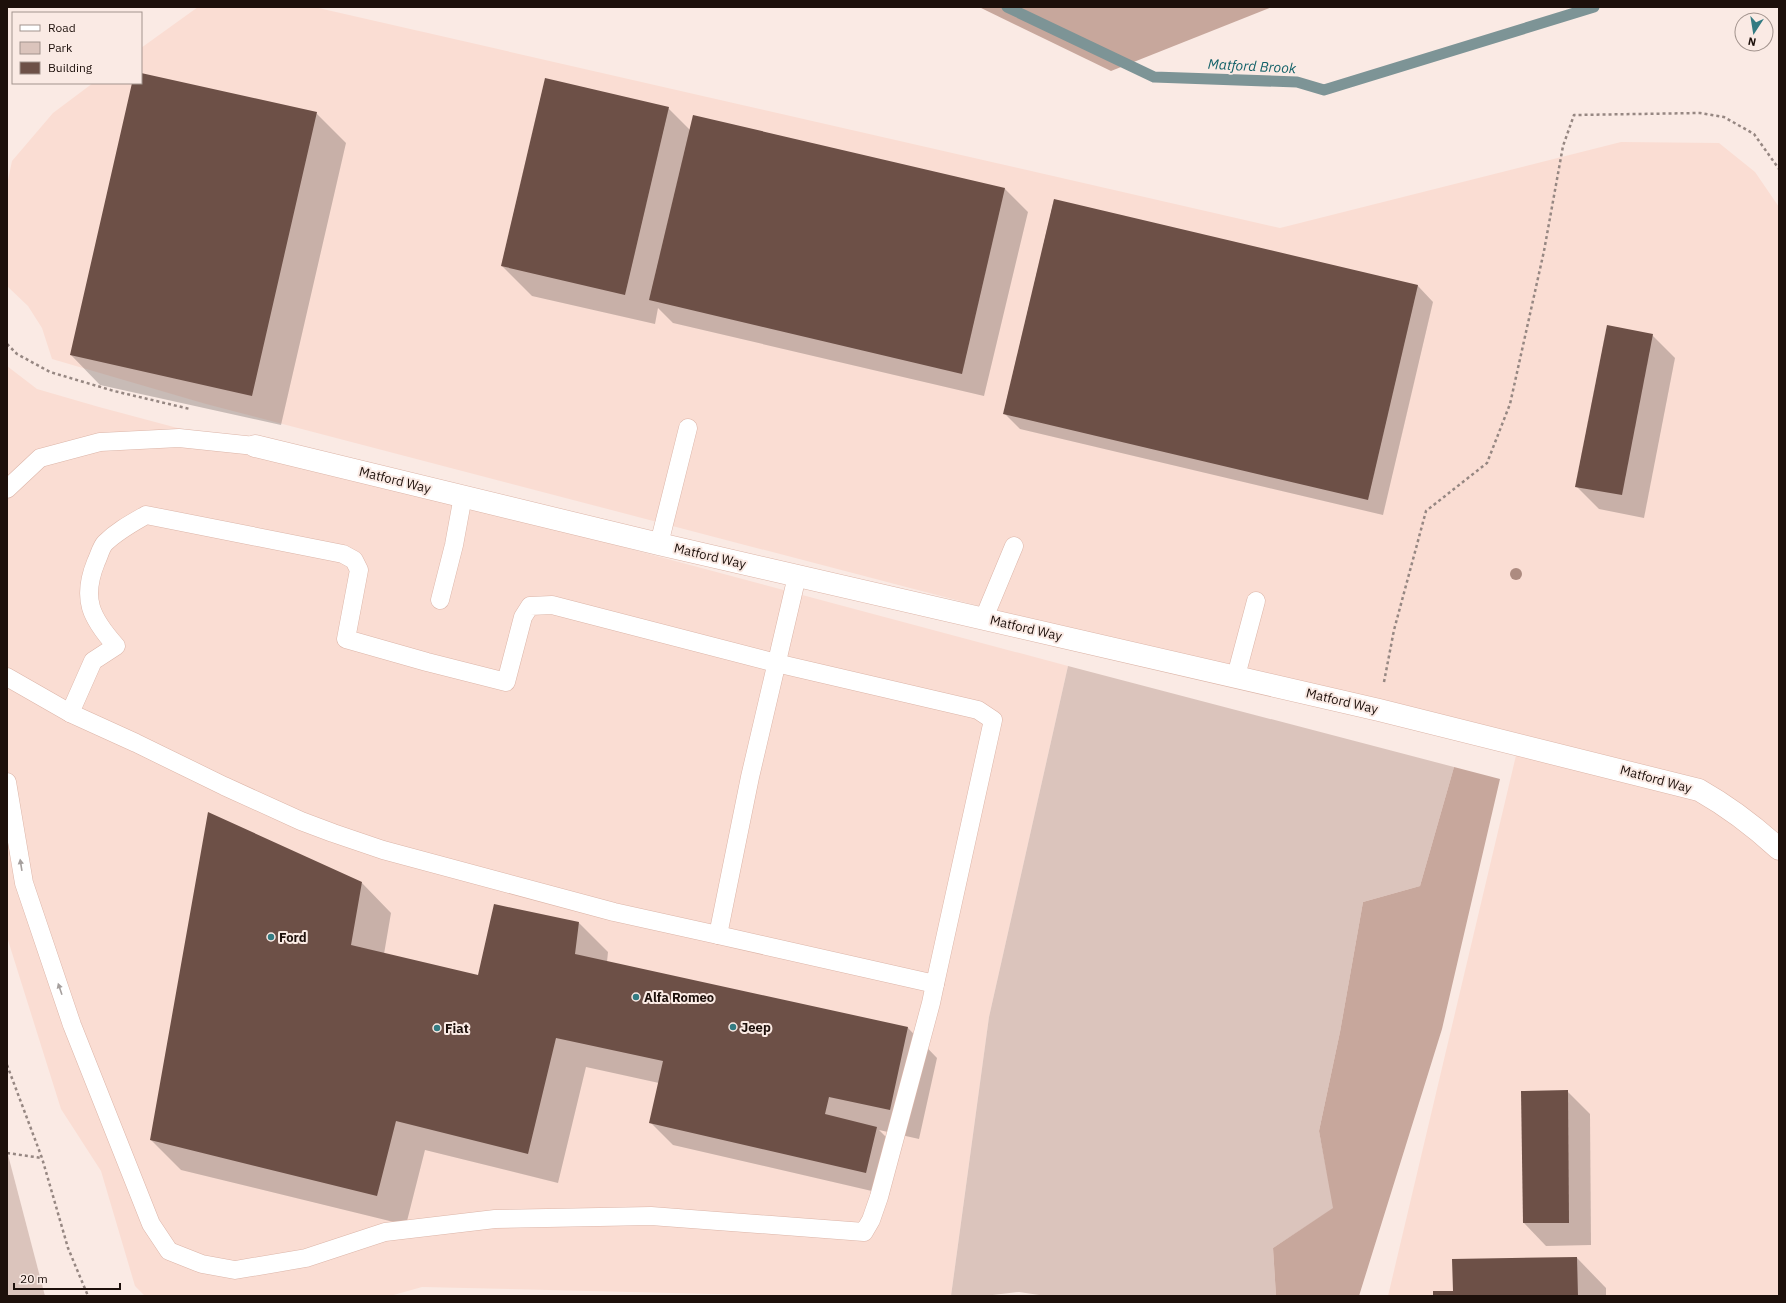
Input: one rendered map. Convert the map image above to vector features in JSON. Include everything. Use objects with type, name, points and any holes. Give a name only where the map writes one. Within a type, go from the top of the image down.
[{"type":"street","name":"Matford Way","points":[[256,446],[659,544],[1379,710],[1699,790],[1724,804],[1749,821],[1779,849]]},
{"type":"lane","points":[[659,544],[688,428]]},
{"type":"lane","points":[[7,489],[40,458],[100,442],[179,438],[256,446]]},
{"type":"lane","points":[[440,600],[454,545],[463,496]]},
{"type":"lane","points":[[7,782],[24,883],[72,1025],[151,1224],[169,1251],[202,1264],[235,1270],[306,1258],[386,1232],[495,1219],[651,1216],[864,1232],[871,1220],[879,1197],[931,1003],[993,720],[978,710],[776,663],[552,605],[530,606],[523,617],[506,682],[346,639],[359,570],[354,560],[343,554],[146,515],[122,529],[104,544],[92,573],[88,598],[92,613],[104,632],[116,646],[94,661],[70,713]]},
{"type":"lane","points":[[984,618],[1014,546]]},
{"type":"lane","points":[[718,934],[749,785],[797,576]]},
{"type":"lane","points":[[1236,676],[1256,601]]},
{"type":"lane","points":[[8,679],[70,713],[301,821],[383,850],[614,912],[718,934],[935,984]]},
{"type":"path","points":[[1379,710],[1394,630],[1426,511],[1486,463],[1510,404],[1544,251],[1563,146],[1574,115],[1700,113],[1724,117],[1754,134],[1779,169]]},
{"type":"path","points":[[7,344],[17,354],[50,372],[114,391],[196,410]]},
{"type":"path","points":[[7,1065],[42,1158],[68,1248],[88,1296]]},
{"type":"path","points":[[7,1153],[42,1158]]},
{"type":"shaded area","points":[[198,7],[314,7],[1280,228],[1621,142],[1719,143],[1755,172],[1779,207],[1779,1296],[1388,1296],[1518,747],[206,404],[52,359],[42,328],[28,306],[7,286],[7,185],[12,161],[53,113],[92,84],[142,84],[142,47]]},
{"type":"shaded area","points":[[979,7],[1272,7],[1111,71]]},
{"type":"shaded area","points":[[7,366],[37,389],[99,407],[1068,666],[989,1017],[951,1296],[796,1296],[422,1287],[390,1296],[145,1296],[135,1286],[101,1171],[61,1109],[7,937]]},
{"type":"shaded area","points":[[1454,767],[1500,779],[1442,1029],[1359,1296],[1276,1296],[1273,1248],[1333,1208],[1319,1131],[1340,1032],[1363,902],[1420,886]]},
{"type":"green space","points":[[1068,666],[1454,767],[1420,886],[1363,902],[1340,1032],[1319,1131],[1334,1208],[1273,1248],[1276,1296],[1046,1296],[1019,1292],[984,1296],[951,1296],[989,1017]]},
{"type":"green space","points":[[7,1151],[45,1296],[7,1296]]},
{"type":"building","points":[[142,73],[317,112],[252,396],[70,355],[132,84],[142,84]]},
{"type":"building","points":[[545,78],[669,107],[625,295],[501,266]]},
{"type":"building","points":[[693,115],[1005,188],[962,374],[649,300]]},
{"type":"building","points":[[1054,199],[1418,285],[1368,500],[1003,414]]},
{"type":"building","points":[[1607,325],[1653,334],[1622,495],[1575,487]]},
{"type":"building","points":[[208,812],[362,882],[351,945],[478,975],[494,904],[579,922],[575,954],[908,1027],[890,1110],[829,1097],[825,1114],[877,1127],[866,1173],[649,1123],[663,1061],[556,1038],[528,1154],[396,1121],[377,1196],[150,1140]]},
{"type":"building","points":[[1568,1090],[1569,1223],[1523,1223],[1521,1091]]},
{"type":"building","points":[[1577,1257],[1578,1296],[1433,1296],[1433,1291],[1453,1291],[1452,1259]]},
{"type":"waterway","name":"Matford Brook","points":[[1007,7],[1154,77],[1297,82],[1324,90],[1594,7]]},
{"type":"place","name":"Ford","points":[[271,937]]},
{"type":"place","name":"Alfa Romeo","points":[[636,997]]},
{"type":"place","name":"Jeep","points":[[733,1027]]},
{"type":"place","name":"Fiat","points":[[437,1028]]}]
